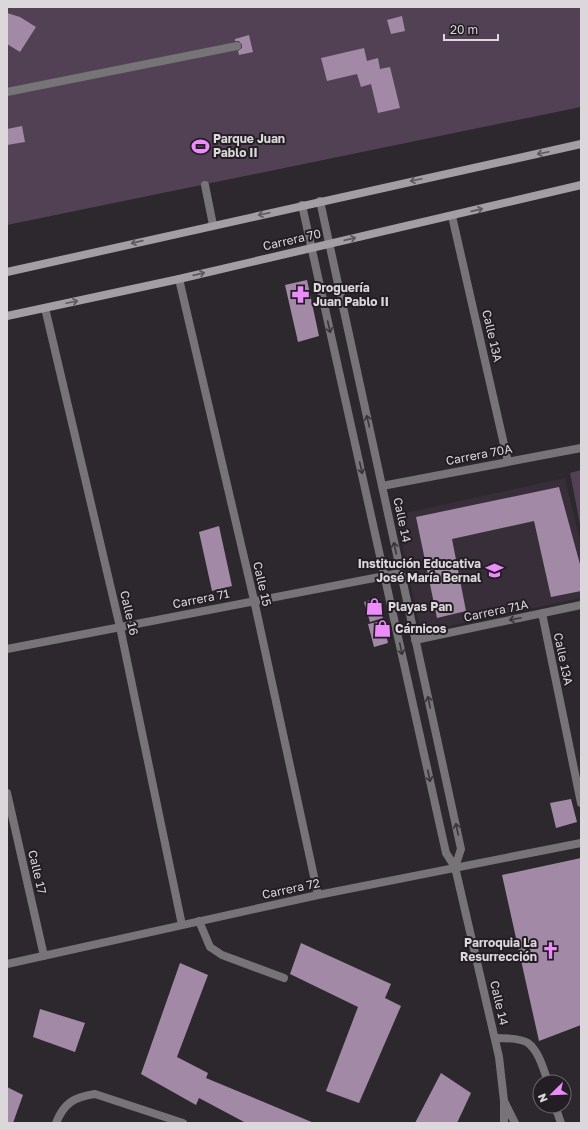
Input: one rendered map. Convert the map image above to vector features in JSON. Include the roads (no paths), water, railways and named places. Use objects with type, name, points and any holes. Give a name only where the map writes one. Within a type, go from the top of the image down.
[{"type":"main road","points":[[7,272],[581,144]]},
{"type":"main road","name":"Carrera 70","points":[[7,316],[178,279],[581,186]]},
{"type":"street","points":[[7,92],[237,46]]},
{"type":"street","points":[[205,185],[213,225]]},
{"type":"street","name":"Calle 14","points":[[320,201],[461,850],[455,867]]},
{"type":"street","name":"Calle 14","points":[[302,205],[446,853],[455,867],[500,1057],[504,1101],[504,1123]]},
{"type":"street","name":"Calle 13A","points":[[452,216],[508,462]]},
{"type":"street","name":"Calle 15","points":[[178,279],[254,600],[318,895]]},
{"type":"street","name":"Calle 16","points":[[45,308],[120,627],[182,925]]},
{"type":"street","name":"Carrera 70A","points":[[382,486],[581,448]]},
{"type":"street","name":"Carrera 71","points":[[7,649],[254,600],[400,573]]},
{"type":"street","name":"Carrera 71A","points":[[416,640],[581,605]]},
{"type":"street","name":"Calle 13A","points":[[542,613],[581,803]]},
{"type":"street","name":"Calle 17","points":[[7,793],[44,956]]},
{"type":"street","name":"Carrera 72","points":[[7,964],[318,895],[581,843]]},
{"type":"street","points":[[199,921],[210,947],[222,955],[284,978]]},
{"type":"street","points":[[495,1038],[516,1039],[528,1043],[540,1058],[545,1074]]},
{"type":"street","points":[[56,1123],[59,1114],[71,1101],[82,1096],[95,1094],[183,1123]]},
{"type":"street","points":[[504,1101],[515,1123]]},
{"type":"place","name":"Parque Juan Pablo II","points":[[200,146]]},
{"type":"place","name":"Droguería Juan Pablo II","points":[[300,295]]},
{"type":"place","name":"Institución Educativa José María Bernal","points":[[494,571]]},
{"type":"place","name":"Playas Pan","points":[[375,607]]},
{"type":"place","name":"Cárnicos","points":[[382,629]]},
{"type":"place","name":"Parroquia La Resurrección","points":[[550,950]]}]
